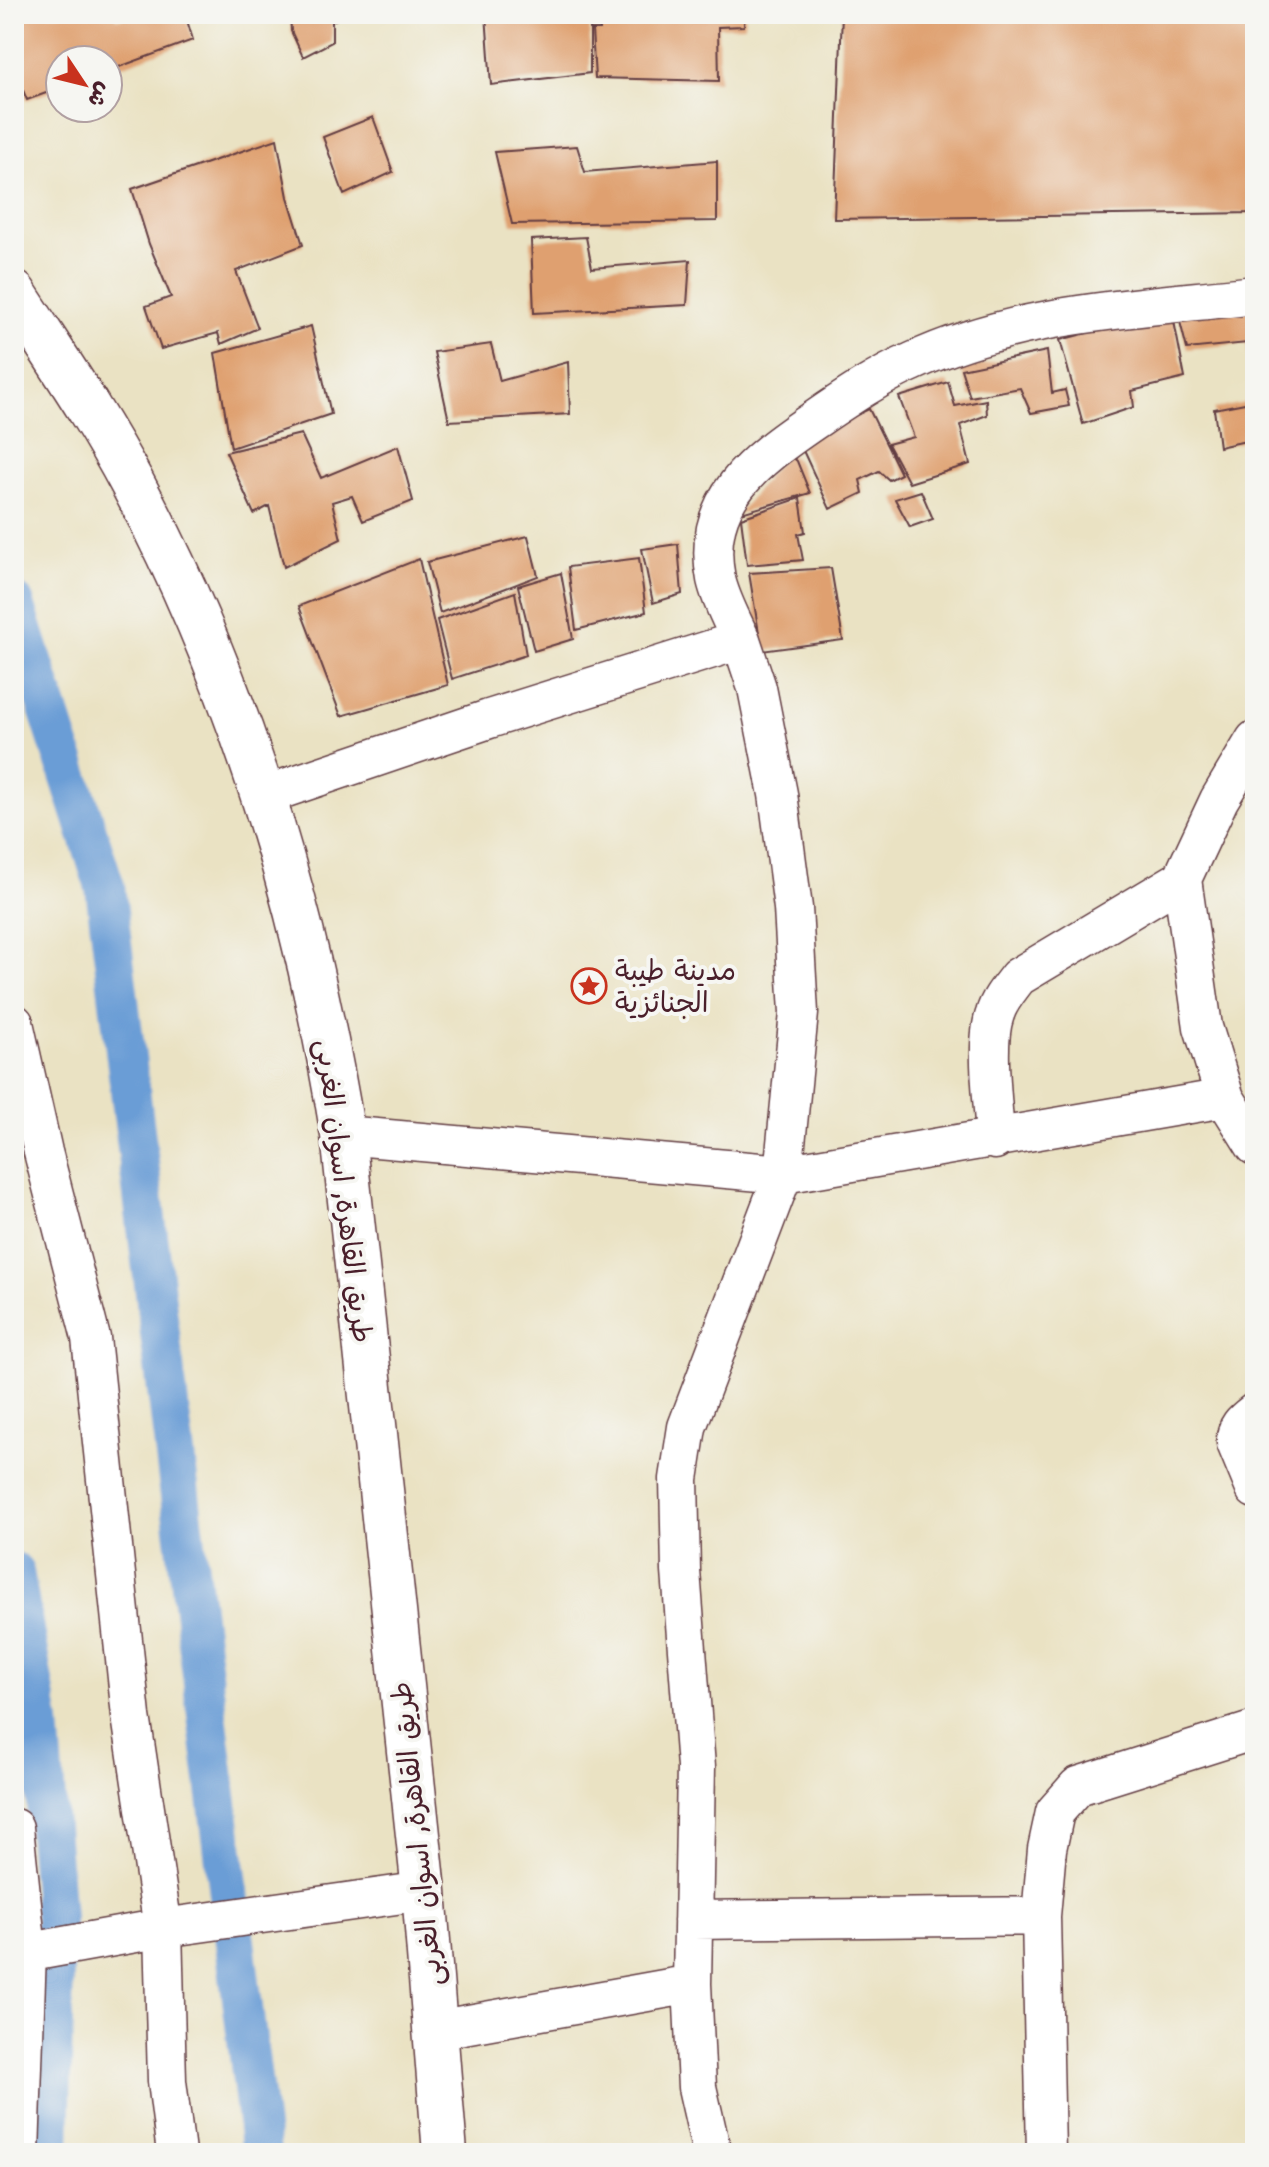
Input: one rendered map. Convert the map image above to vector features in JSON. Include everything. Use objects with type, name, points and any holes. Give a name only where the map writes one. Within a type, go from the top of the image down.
[{"type":"main road","name":"طريق القاهرة, اسوان الغربى","points":[[14,293],[131,481],[182,583],[265,795],[311,964],[343,1135],[405,1893],[435,2030],[445,2153]]},
{"type":"street","points":[[712,2153],[697,2087],[692,1984],[696,1767],[681,1571],[679,1479],[687,1427],[783,1174],[799,1013],[793,908],[778,794],[757,688],[716,579],[716,527],[731,493],[768,451],[840,403],[911,362],[984,335],[1067,317],[1255,295]]},
{"type":"street","points":[[265,795],[741,640]]},
{"type":"street","points":[[1255,740],[1219,800],[1182,879],[1203,1027],[1225,1098],[1255,1146]]},
{"type":"street","points":[[995,1140],[991,1035],[996,1011],[1009,989],[1018,977],[1182,879]]},
{"type":"street","points":[[14,1023],[43,1152],[91,1338],[131,1716],[163,1928],[167,2081],[176,2153]]},
{"type":"street","points":[[343,1135],[783,1174],[995,1140],[1225,1098]]},
{"type":"street","points":[[1255,1412],[1239,1425],[1235,1435],[1255,1489]]},
{"type":"street","points":[[1046,2153],[1041,1916],[1047,1849],[1055,1812],[1078,1786],[1255,1730]]},
{"type":"street","points":[[14,1828],[24,1952],[20,2153]]},
{"type":"street","points":[[24,1952],[163,1928],[405,1893]]},
{"type":"street","points":[[693,1920],[1041,1916]]},
{"type":"street","points":[[435,2030],[692,1984]]},
{"type":"building","points":[[14,14],[115,14],[117,19],[137,14],[185,14],[193,40],[124,65],[124,44],[44,44],[44,94],[27,100],[14,69]]},
{"type":"building","points":[[290,14],[349,14],[332,21],[332,42],[303,57],[291,31]]},
{"type":"building","points":[[486,14],[590,14],[590,73],[491,85]]},
{"type":"building","points":[[599,14],[745,14],[744,26],[718,27],[719,81],[595,78],[592,30],[600,30]]},
{"type":"building","points":[[842,14],[1255,14],[1255,213],[834,219]]},
{"type":"building","points":[[373,117],[393,172],[344,195],[323,137]]},
{"type":"building","points":[[277,139],[288,197],[303,245],[236,271],[258,328],[221,344],[218,333],[161,349],[146,306],[171,297],[149,244],[132,189]]},
{"type":"building","points":[[577,146],[585,172],[717,161],[717,221],[512,224],[495,152]]},
{"type":"building","points":[[586,237],[592,268],[690,260],[687,305],[534,313],[531,240]]},
{"type":"building","points":[[1255,304],[1255,399],[1251,400],[1247,343],[1187,349],[1177,310]]},
{"type":"building","points":[[1172,311],[1185,378],[1132,391],[1134,407],[1083,424],[1060,340]]},
{"type":"building","points":[[311,326],[331,414],[231,448],[215,353]]},
{"type":"building","points":[[491,344],[500,381],[568,362],[570,414],[449,421],[434,352]]},
{"type":"building","points":[[1047,351],[1052,393],[1065,390],[1069,406],[1031,413],[1020,388],[970,397],[961,369]]},
{"type":"building","points":[[948,382],[955,406],[986,400],[987,415],[960,425],[970,464],[909,483],[888,444],[914,437],[899,397]]},
{"type":"building","points":[[1255,401],[1255,439],[1219,447],[1214,409]]},
{"type":"building","points":[[869,409],[901,474],[889,480],[879,471],[860,480],[863,493],[830,509],[799,442]]},
{"type":"building","points":[[301,434],[321,478],[398,446],[413,501],[363,521],[352,496],[332,502],[341,539],[284,567],[269,506],[254,514],[226,452]]},
{"type":"building","points":[[787,452],[797,461],[810,493],[738,514]]},
{"type":"building","points":[[921,491],[933,519],[910,527],[895,499]]},
{"type":"building","points":[[800,498],[805,532],[798,534],[803,560],[747,565],[741,518]]},
{"type":"building","points":[[528,536],[538,576],[440,613],[427,562]]},
{"type":"building","points":[[678,544],[682,594],[653,603],[642,549]]},
{"type":"building","points":[[639,558],[646,612],[576,630],[568,567]]},
{"type":"building","points":[[419,559],[448,685],[341,716],[299,606]]},
{"type":"building","points":[[831,568],[843,640],[762,651],[749,573]]},
{"type":"building","points":[[561,573],[573,639],[534,651],[518,586]]},
{"type":"building","points":[[515,592],[526,655],[452,679],[437,620]]},
{"type":"waterway","points":[[14,602],[105,887],[261,2153]]},
{"type":"waterway","points":[[14,1572],[40,1723],[55,1919],[50,2153]]},
{"type":"place","name":"مدينة طيبة الجنائزية","points":[[589,986]]}]
